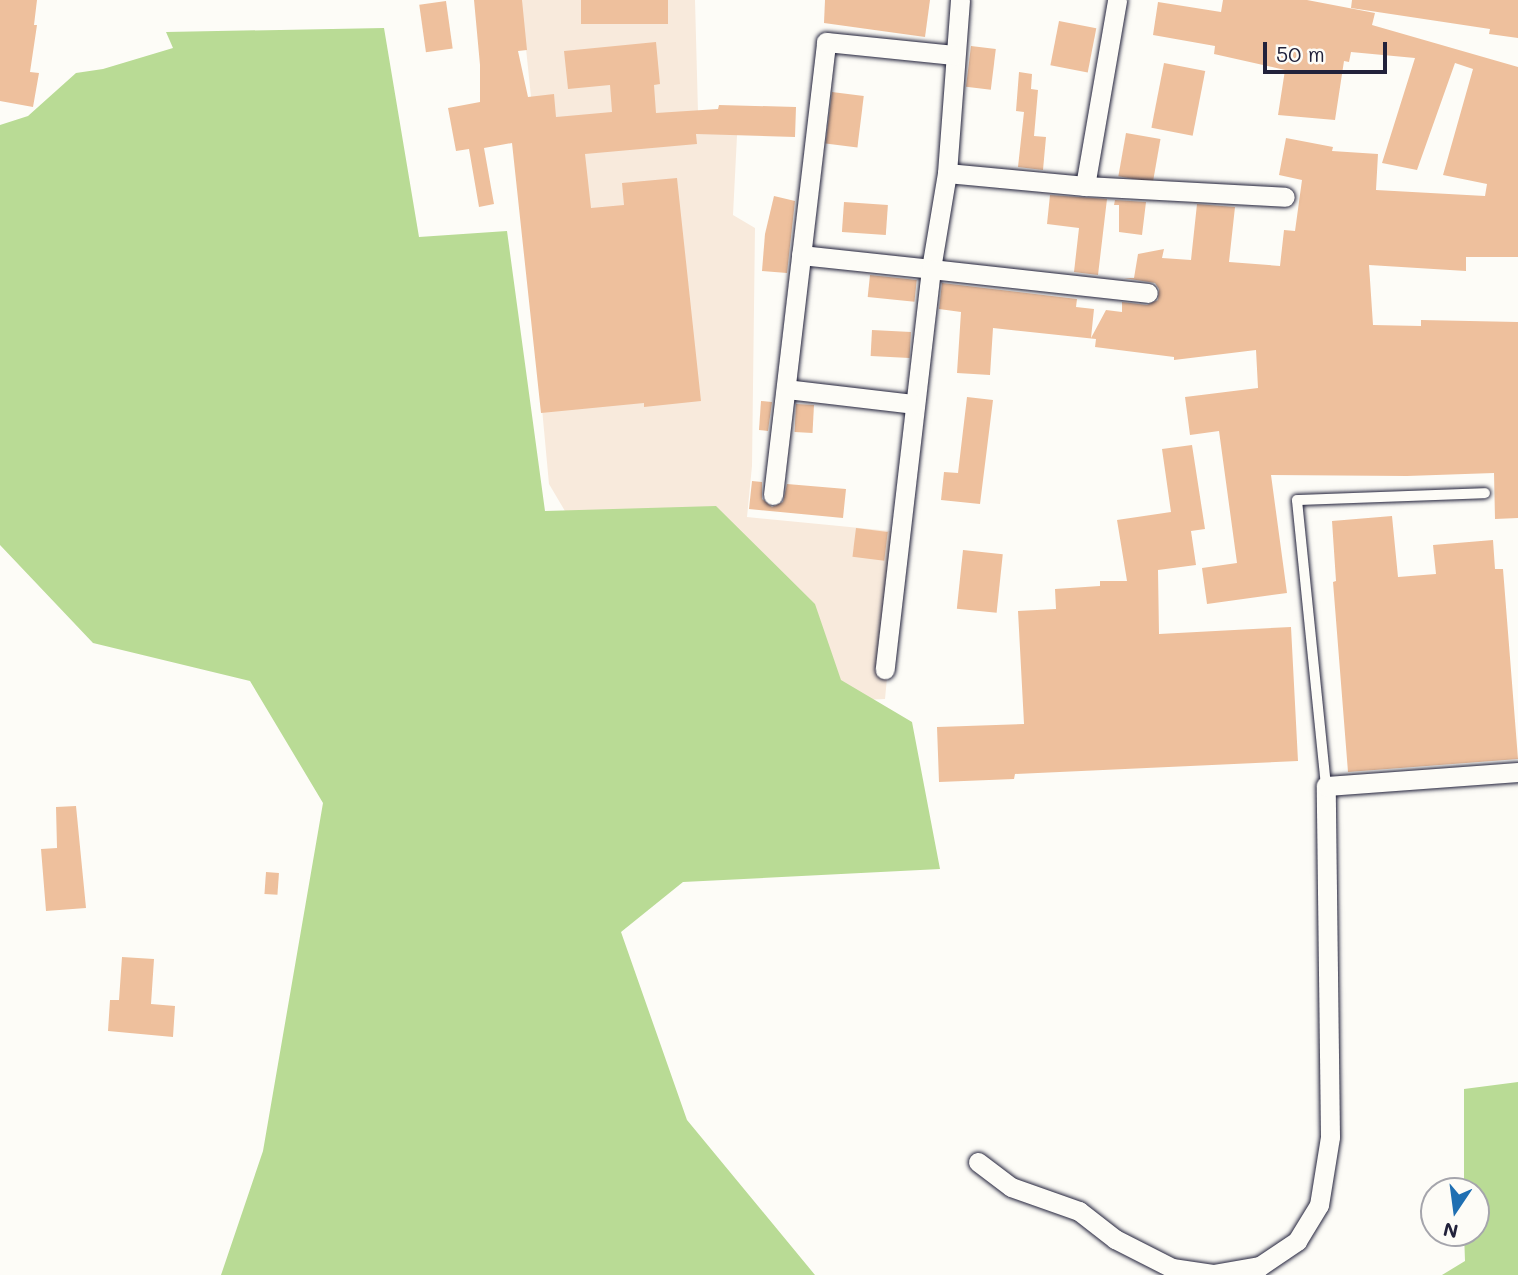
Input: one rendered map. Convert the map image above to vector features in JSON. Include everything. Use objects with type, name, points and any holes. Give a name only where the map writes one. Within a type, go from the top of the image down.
[{"type":"street","points":[[885,669],[914,404],[931,269],[947,173],[960,0]]},
{"type":"street","points":[[1085,186],[1117,0]]},
{"type":"street","points":[[774,495],[827,42],[954,55]]},
{"type":"street","points":[[947,173],[1085,186],[1285,197]]},
{"type":"street","points":[[802,255],[1148,293]]},
{"type":"street","points":[[786,390],[914,404]]},
{"type":"street","points":[[978,1162],[1011,1187],[1079,1211],[1115,1239],[1172,1268],[1213,1275],[1260,1266],[1297,1241],[1319,1205],[1330,1137],[1326,786],[1518,772]]},
{"type":"lane","points":[[1326,786],[1297,500],[1485,493]]},
{"type":"shaded area","points":[[521,0],[695,0],[698,112],[738,116],[733,215],[755,228],[752,466],[747,517],[901,532],[885,699],[797,703],[662,675],[549,484],[527,246],[546,242]]},
{"type":"green space","points":[[384,28],[419,237],[507,231],[545,511],[716,506],[815,604],[841,680],[912,722],[940,869],[683,882],[621,932],[687,1120],[815,1275],[221,1275],[263,1151],[323,803],[250,681],[93,643],[0,545],[0,125],[28,116],[76,73],[103,69],[173,48],[166,32]]},
{"type":"green space","points":[[1518,1082],[1518,1275],[1442,1275],[1465,1261],[1464,1247],[1490,1247],[1490,1177],[1464,1177],[1464,1089]]},
{"type":"building","points":[[0,0],[37,0],[34,25],[37,25],[30,72],[39,73],[33,107],[0,101]]},
{"type":"building","points":[[474,0],[522,0],[527,50],[518,51],[528,97],[554,94],[556,117],[612,112],[610,85],[568,89],[564,51],[656,42],[660,84],[654,85],[656,113],[718,109],[719,105],[796,107],[795,137],[696,134],[697,144],[585,154],[591,208],[624,205],[622,183],[677,178],[701,401],[644,407],[644,403],[541,413],[512,143],[484,148],[494,204],[479,207],[469,149],[456,151],[448,108],[480,102],[480,65]]},
{"type":"building","points":[[581,0],[668,0],[668,24],[581,24]]},
{"type":"building","points":[[825,0],[930,0],[925,37],[824,23]]},
{"type":"building","points":[[1223,0],[1307,0],[1375,13],[1372,25],[1518,67],[1518,257],[1466,257],[1466,271],[1369,265],[1373,325],[1421,326],[1421,320],[1518,322],[1518,518],[1495,519],[1494,473],[1407,476],[1271,475],[1287,593],[1207,604],[1202,568],[1237,563],[1219,431],[1190,435],[1185,397],[1258,388],[1256,350],[1174,360],[1174,357],[1095,347],[1096,339],[993,328],[990,375],[957,373],[961,312],[939,309],[942,283],[1077,299],[1076,307],[1094,309],[1091,338],[1106,310],[1122,312],[1122,302],[1147,305],[1158,300],[1159,289],[1155,283],[1124,278],[1134,278],[1138,254],[1164,249],[1162,258],[1191,260],[1197,204],[1235,207],[1229,262],[1280,266],[1284,230],[1295,231],[1302,180],[1279,175],[1286,138],[1333,147],[1332,151],[1378,154],[1376,190],[1485,196],[1487,184],[1443,175],[1473,69],[1455,63],[1417,170],[1382,163],[1415,58],[1351,52],[1349,62],[1344,61],[1335,120],[1278,115],[1285,70],[1214,54],[1215,46],[1153,35],[1158,2],[1221,12]]},
{"type":"building","points":[[1352,0],[1518,0],[1518,38],[1489,34],[1490,29],[1351,8]]},
{"type":"building","points":[[446,1],[453,49],[426,52],[419,5]]},
{"type":"building","points":[[1059,21],[1096,28],[1088,72],[1050,65]]},
{"type":"building","points":[[971,46],[996,49],[991,90],[966,87]]},
{"type":"building","points":[[1164,63],[1205,71],[1193,136],[1151,128]]},
{"type":"building","points":[[1019,72],[1032,74],[1031,89],[1038,90],[1034,136],[1046,137],[1043,170],[1018,167],[1024,112],[1016,111]]},
{"type":"building","points":[[832,92],[864,96],[857,148],[826,144]]},
{"type":"building","points":[[1126,133],[1160,139],[1153,182],[1118,176]]},
{"type":"building","points":[[1050,195],[1107,199],[1098,275],[1074,272],[1079,228],[1047,224]]},
{"type":"building","points":[[774,196],[795,201],[787,273],[762,271],[765,234]]},
{"type":"building","points":[[1115,200],[1146,202],[1142,235],[1119,232],[1119,205],[1114,205]]},
{"type":"building","points":[[844,202],[888,205],[886,235],[842,232]]},
{"type":"building","points":[[870,275],[917,280],[914,302],[868,297]]},
{"type":"building","points":[[872,330],[911,332],[910,358],[871,356]]},
{"type":"building","points":[[967,397],[993,400],[980,504],[941,500],[944,472],[958,473]]},
{"type":"building","points":[[761,401],[772,402],[768,431],[759,430]]},
{"type":"building","points":[[796,404],[814,405],[813,433],[795,432]]},
{"type":"building","points":[[1192,445],[1205,529],[1191,531],[1196,565],[1158,570],[1159,634],[1291,627],[1298,761],[1015,774],[1014,779],[939,782],[937,727],[1024,724],[1018,611],[1056,609],[1055,589],[1100,586],[1100,581],[1127,581],[1117,520],[1171,512],[1162,449]]},
{"type":"building","points":[[752,481],[762,482],[762,499],[772,507],[783,502],[787,484],[846,489],[843,518],[749,509]]},
{"type":"building","points":[[1392,516],[1398,577],[1436,574],[1433,545],[1493,540],[1495,569],[1503,569],[1518,759],[1348,772],[1333,582],[1336,581],[1332,521]]},
{"type":"building","points":[[856,528],[888,532],[884,561],[852,557]]},
{"type":"building","points":[[963,550],[1003,554],[997,613],[957,609]]},
{"type":"building","points":[[76,806],[86,908],[46,911],[41,849],[57,848],[56,807]]},
{"type":"building","points":[[266,872],[279,873],[277,895],[264,894]]},
{"type":"building","points":[[122,957],[154,959],[151,1004],[175,1006],[173,1037],[108,1031],[110,1000],[119,1000]]}]
